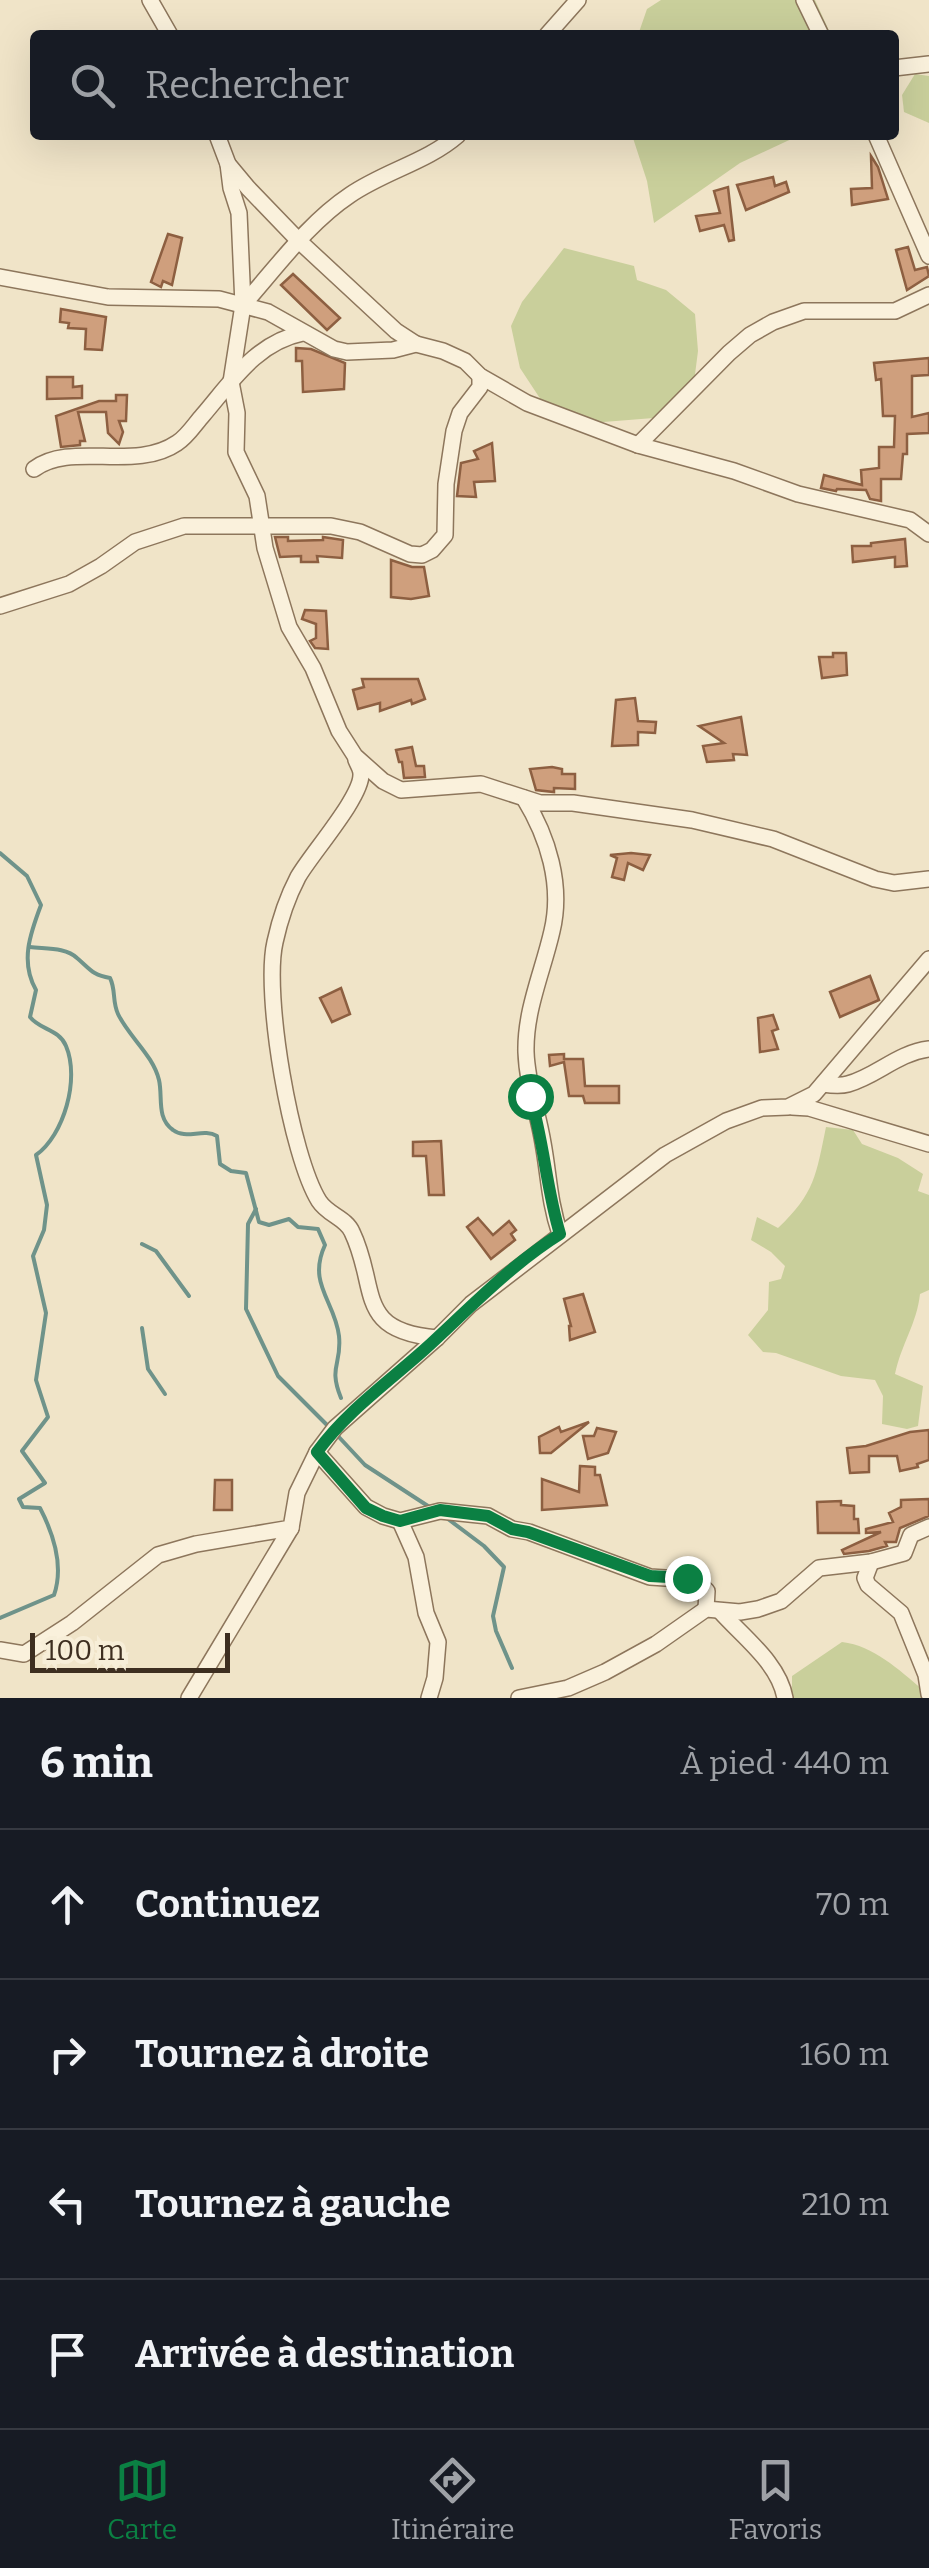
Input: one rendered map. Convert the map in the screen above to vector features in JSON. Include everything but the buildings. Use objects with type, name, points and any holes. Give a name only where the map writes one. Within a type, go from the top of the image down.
[{"type":"street","points":[[150,0],[167,30]]},
{"type":"street","points":[[552,30],[578,0]]},
{"type":"street","points":[[804,0],[819,30]]},
{"type":"street","points":[[899,67],[929,64]]},
{"type":"street","points":[[219,140],[228,164],[299,241],[396,331],[416,344],[465,361],[480,376],[528,404],[638,445],[734,471],[798,494],[910,520],[929,534]]},
{"type":"street","points":[[243,306],[330,210],[354,192],[439,151],[452,140]]},
{"type":"street","points":[[878,140],[929,256]]},
{"type":"street","points":[[228,164],[238,213],[243,306],[231,382],[237,413],[236,452],[256,496],[273,578],[289,627],[313,668],[338,731],[355,756],[382,782],[400,790]]},
{"type":"street","points":[[0,277],[108,297],[219,299],[268,312],[334,350],[393,350],[416,344]]},
{"type":"street","points":[[638,445],[729,353],[750,334],[772,322],[804,310],[895,311],[929,295]]},
{"type":"street","points":[[34,470],[46,460],[133,457],[178,443],[246,362],[274,342],[303,333]]},
{"type":"street","points":[[0,606],[69,584],[154,533],[210,523],[262,528],[331,526],[360,532],[410,554],[422,555],[445,535],[446,484],[454,431],[460,413],[480,387],[480,376]]},
{"type":"street","points":[[355,756],[361,775],[355,795],[299,876],[281,915],[272,952],[282,1080],[296,1137],[318,1199],[352,1230],[377,1315],[402,1332],[437,1338]]},
{"type":"street","points":[[355,795],[481,784],[524,798],[724,826],[812,852],[894,883],[929,879]]},
{"type":"street","points":[[524,798],[542,828],[555,888],[554,926],[530,1013],[526,1050],[530,1096],[543,1140],[549,1198],[560,1234]]},
{"type":"street","points":[[788,1107],[814,1094],[929,959]]},
{"type":"street","points":[[823,1084],[848,1085],[876,1073],[899,1056],[929,1049]]},
{"type":"street","points":[[189,1698],[291,1528],[297,1493],[317,1452],[345,1418],[471,1304],[650,1165],[700,1134],[762,1108],[809,1108],[929,1144]]},
{"type":"street","points":[[317,1452],[366,1508],[400,1521],[440,1510],[488,1516],[512,1529],[650,1576],[696,1580],[707,1591],[713,1610],[771,1668],[785,1698]]},
{"type":"street","points":[[400,1521],[416,1557],[426,1613],[438,1642],[429,1698]]},
{"type":"street","points":[[519,1698],[568,1688],[605,1672],[713,1610],[749,1611],[774,1604],[819,1568],[871,1562],[904,1552],[911,1536],[929,1527]]},
{"type":"street","points":[[0,1650],[24,1654],[46,1642],[158,1555],[196,1544],[291,1528]]},
{"type":"street","points":[[871,1562],[868,1585],[901,1614],[926,1674],[929,1694]]},
{"type":"green space","points":[[661,0],[815,0],[829,30],[640,30],[647,9]]},
{"type":"green space","points":[[915,74],[929,76],[929,123],[904,112],[902,95]]},
{"type":"green space","points":[[634,140],[789,140],[740,163],[654,223],[647,181]]},
{"type":"green space","points":[[564,248],[634,266],[637,280],[666,290],[695,314],[698,351],[693,390],[666,417],[591,423],[545,406],[520,368],[511,326],[522,302]]},
{"type":"green space","points":[[826,1127],[853,1130],[862,1144],[898,1158],[923,1174],[918,1191],[929,1195],[929,1290],[920,1294],[895,1374],[923,1386],[918,1426],[907,1429],[882,1424],[883,1396],[875,1380],[841,1376],[763,1352],[748,1335],[768,1310],[769,1282],[781,1279],[785,1266],[751,1240],[757,1217],[778,1228],[800,1204],[816,1171]]},
{"type":"green space","points":[[842,1642],[865,1648],[885,1660],[923,1690],[922,1698],[792,1698],[792,1676]]},
{"type":"waterway","points":[[0,853],[27,876],[41,905],[28,948],[28,969],[36,990],[30,1017],[63,1040],[71,1074],[61,1120],[36,1155],[47,1205],[44,1230],[33,1256],[46,1313],[36,1380],[48,1417],[22,1451],[45,1483],[19,1499],[23,1507],[40,1508],[45,1518],[56,1551],[57,1584],[54,1595],[0,1618]]},
{"type":"waterway","points":[[30,947],[67,952],[95,973],[110,978],[118,1014],[156,1071],[164,1120],[178,1133],[217,1136],[220,1164],[231,1171],[246,1173],[259,1222],[269,1225],[289,1219],[298,1227],[318,1229],[325,1245],[320,1259],[320,1282],[339,1336],[335,1372],[341,1398]]},
{"type":"waterway","points":[[256,1209],[248,1224],[246,1309],[278,1376],[330,1428]]},
{"type":"waterway","points":[[142,1244],[156,1251],[189,1296]]},
{"type":"waterway","points":[[142,1328],[148,1369],[165,1394]]},
{"type":"waterway","points":[[337,1435],[365,1465],[431,1508]]},
{"type":"waterway","points":[[448,1519],[504,1567],[493,1616],[512,1668]]},
{"type":"route","points":[[530,1096],[543,1140],[549,1198],[560,1234],[454,1318],[437,1338],[354,1409],[317,1452],[366,1508],[383,1516],[400,1521],[440,1510],[488,1516],[512,1529],[650,1576],[687,1578]]}]
